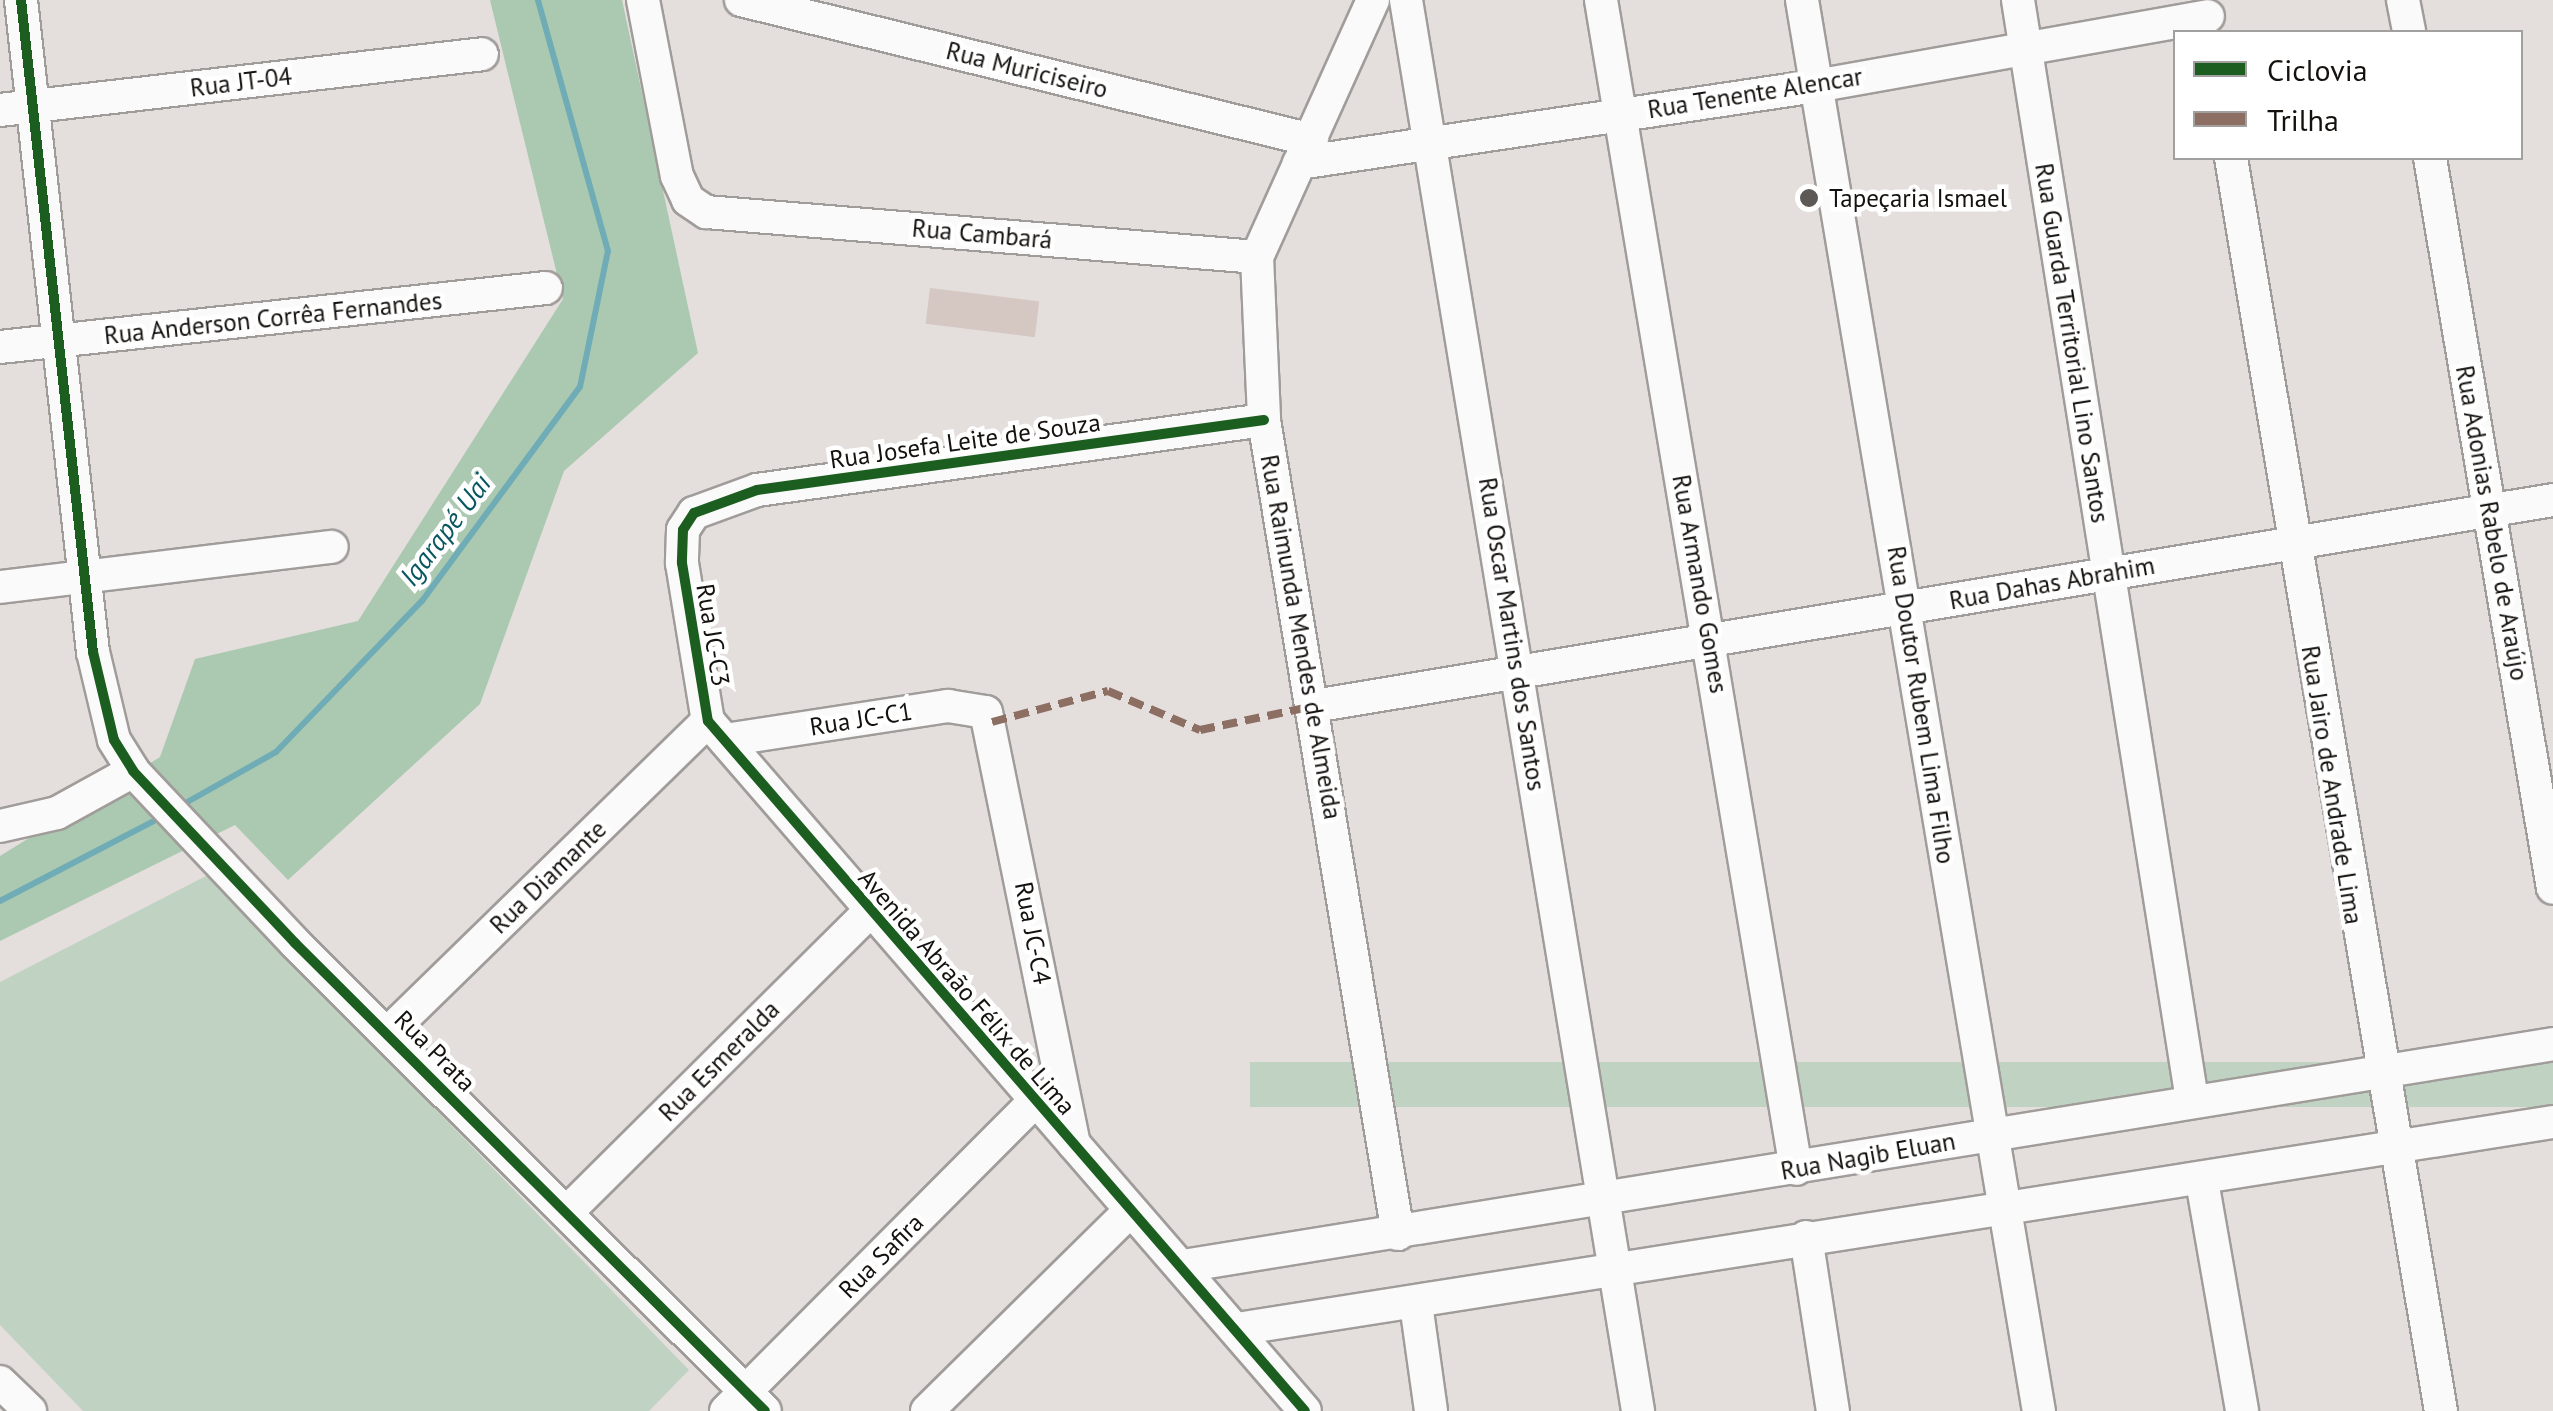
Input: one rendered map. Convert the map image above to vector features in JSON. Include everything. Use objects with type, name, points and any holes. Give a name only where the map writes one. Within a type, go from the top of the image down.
[{"type":"street","name":"Rua Prata","points":[[21,0],[102,703],[133,772],[568,1211],[745,1405]]},
{"type":"street","name":"Rua Cambará","points":[[643,0],[677,176],[688,200],[706,212],[1257,257]]},
{"type":"street","name":"Rua Muriciseiro","points":[[742,0],[1306,152]]},
{"type":"street","name":"Rua Raimunda Mendes de Almeida","points":[[1373,0],[1257,257],[1264,420],[1398,1234]]},
{"type":"street","name":"Rua Oscar Martins dos Santos","points":[[1406,0],[1638,1411]]},
{"type":"street","name":"Rua Armando Gomes","points":[[1601,0],[1796,1169]]},
{"type":"street","name":"Rua Doutor Rubem Lima Filho","points":[[1802,0],[2040,1411]]},
{"type":"street","name":"Rua Guarda Territorial Lino Santos","points":[[2018,0],[2192,1100]]},
{"type":"street","points":[[2403,0],[2409,30]]},
{"type":"street","name":"Rua Tenente Alencar","points":[[1306,152],[1430,142],[1816,86],[2208,16]]},
{"type":"street","name":"Rua JT-04","points":[[0,110],[482,54]]},
{"type":"street","name":"Rua Jairo de Andrade Lima","points":[[2231,160],[2380,1072],[2440,1411]]},
{"type":"street","name":"Rua Adonias Rabelo de Araújo","points":[[2430,160],[2553,888]]},
{"type":"street","name":"Rua Anderson Corrêa Fernandes","points":[[0,347],[546,288]]},
{"type":"street","name":"Rua Josefa Leite de Souza","points":[[683,530],[694,513],[757,490],[1264,420]]},
{"type":"street","name":"Rua Dahas Abrahim","points":[[1314,706],[2553,500]]},
{"type":"street","name":"Rua JC-C3","points":[[683,530],[688,628],[717,730]]},
{"type":"street","points":[[0,587],[332,547]]},
{"type":"street","name":"Rua JC-C1","points":[[717,730],[948,706],[971,706],[992,722]]},
{"type":"street","name":"Rua JC-C4","points":[[992,722],[1074,1144]]},
{"type":"street","name":"Avenida Abraão Félix de Lima","points":[[717,730],[1129,1212],[1183,1266],[1305,1411]]},
{"type":"street","name":"Rua Diamante","points":[[389,1032],[717,730]]},
{"type":"street","points":[[0,826],[57,813],[133,772]]},
{"type":"street","name":"Rua Esmeralda","points":[[568,1211],[870,912]]},
{"type":"street","name":"Rua Nagib Eluan","points":[[1183,1266],[2553,1044]]},
{"type":"street","name":"Rua Safira","points":[[745,1405],[1036,1101]]},
{"type":"street","points":[[1237,1329],[1416,1304],[1806,1237],[2202,1181],[2553,1122]]},
{"type":"street","points":[[2202,1181],[2242,1411]]},
{"type":"street","points":[[926,1411],[1129,1212]]},
{"type":"street","points":[[1806,1237],[1833,1411]]},
{"type":"street","points":[[1416,1304],[1431,1411]]},
{"type":"street","points":[[0,1382],[30,1411]]},
{"type":"green space","points":[[490,0],[622,0],[698,353],[564,471],[480,704],[288,880],[235,825],[0,941],[0,856],[160,757],[195,659],[358,621],[563,299]]},
{"type":"green space","points":[[208,875],[689,1370],[649,1411],[83,1411],[0,1325],[0,982]]},
{"type":"green space","points":[[1250,1062],[2553,1062],[2553,1107],[1250,1107]]},
{"type":"building","points":[[930,288],[1039,301],[1035,337],[926,324]]},
{"type":"waterway","name":"Igarapé Uai","points":[[182,805],[276,752],[422,601],[580,387],[608,251],[538,0]]},
{"type":"waterway","name":"Igarapé Uai","points":[[0,901],[163,816]]},
{"type":"marked path","points":[[992,722],[1108,691],[1200,730],[1314,706]]},
{"type":"cycle path","points":[[21,0],[93,652],[114,740],[133,771],[295,943],[765,1411]]},
{"type":"cycle path","points":[[1264,420],[757,490],[694,513],[683,530],[682,563],[708,721],[1305,1411]]},
{"type":"place","name":"Tapeçaria Ismael","points":[[1809,198]]}]
